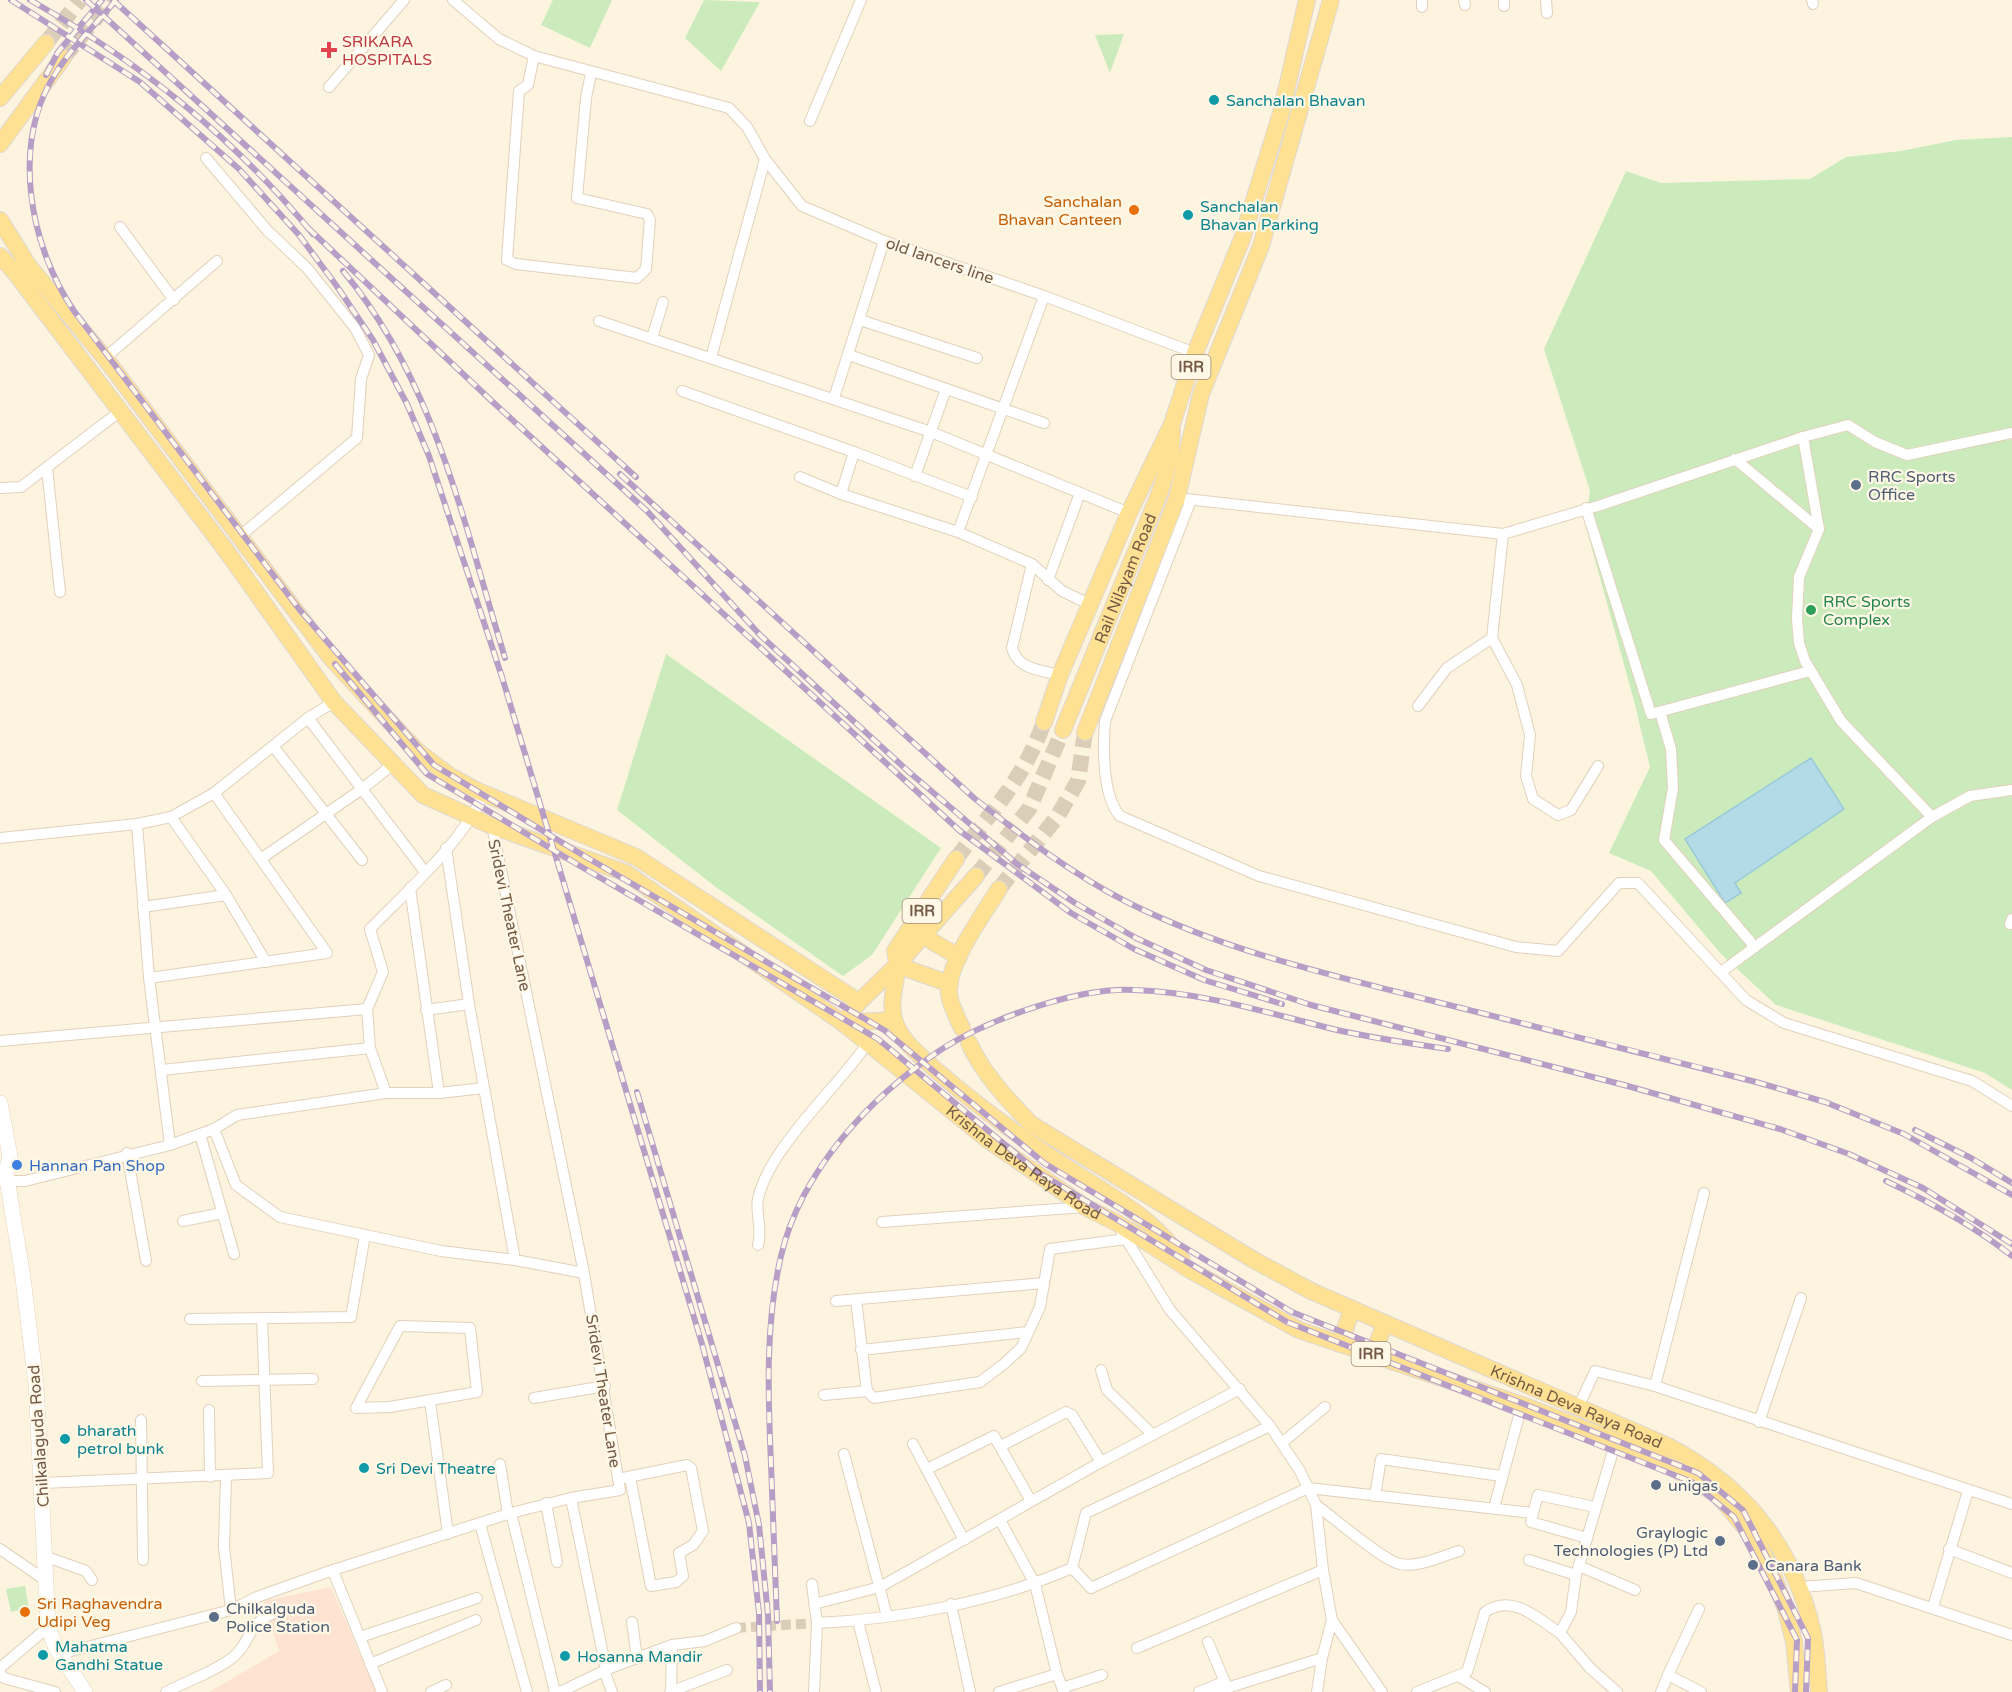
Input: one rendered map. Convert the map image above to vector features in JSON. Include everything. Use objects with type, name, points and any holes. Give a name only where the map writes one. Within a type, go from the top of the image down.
[{"type":"main road","name":"Rail Nilayam Road","points":[[1044,722],[1089,604],[1172,424],[1196,353],[1242,240],[1281,112],[1307,0]]},
{"type":"main road","name":"IRR","points":[[1184,499],[1193,424],[1201,394],[1260,246],[1331,0]]},
{"type":"main road","points":[[0,98],[46,43]]},
{"type":"main road","points":[[0,144],[63,58]]},
{"type":"main road","points":[[0,220],[28,265],[105,358],[332,658],[387,721],[417,751],[450,776],[484,794],[636,857],[859,1002]]},
{"type":"main road","name":"Krishna Deva Raya Road","points":[[0,256],[14,270],[119,412],[225,549],[334,702],[423,795],[492,826],[626,873],[843,1023],[988,1140],[1084,1207],[1117,1223],[1190,1270],[1299,1330],[1522,1405],[1652,1455],[1718,1495],[1758,1543],[1788,1616],[1794,1642],[1799,1692]]},
{"type":"main road","name":"Rail Nilayam Road","points":[[1063,730],[1160,492],[1171,455],[1172,424]]},
{"type":"main road","points":[[1084,732],[1184,499]]},
{"type":"main road","name":"IRR","points":[[894,1020],[892,994],[897,965],[896,951],[956,859]]},
{"type":"main road","name":"IRR","points":[[843,1023],[859,1002],[897,965],[976,876]]},
{"type":"main road","points":[[897,965],[950,984],[963,947],[999,889]]},
{"type":"main road","points":[[923,936],[959,957]]},
{"type":"main road","name":"Krishna Deva Raya Road","points":[[950,984],[951,1002],[975,1056],[1004,1096],[1031,1124],[1211,1235],[1291,1280],[1352,1309],[1668,1446],[1717,1475],[1746,1501],[1775,1540],[1799,1587],[1812,1629],[1820,1692]]},
{"type":"main road","points":[[843,1023],[894,1020]]},
{"type":"main road","name":"Krishna Deva Raya Road","points":[[894,1020],[902,1036],[914,1051],[1005,1124],[1078,1174],[1120,1199],[1160,1233],[1190,1270]]},
{"type":"main road","name":"Chilkalaguda Road","points":[[0,1103],[9,1155],[3,1174],[30,1334],[43,1484],[48,1627],[60,1654],[85,1692]]},
{"type":"main road","points":[[1340,1344],[1352,1309]]},
{"type":"main road","points":[[1373,1354],[1385,1323]]},
{"type":"street","points":[[329,87],[404,0]]},
{"type":"street","points":[[453,0],[499,39],[534,56],[591,73],[586,98],[577,198],[647,214],[650,220],[646,269],[637,278],[516,264],[507,261],[519,91],[528,85],[534,56]]},
{"type":"street","points":[[810,121],[861,0]]},
{"type":"street","points":[[1546,0],[1547,13]]},
{"type":"street","name":"old lancers line","points":[[591,73],[729,108],[747,127],[765,159],[802,206],[884,241],[1044,296],[1196,353]]},
{"type":"street","points":[[206,158],[267,230],[307,268],[355,328],[369,355],[361,379],[357,438],[239,537]]},
{"type":"street","points":[[711,358],[765,159]]},
{"type":"street","points":[[120,227],[174,300]]},
{"type":"street","points":[[834,398],[884,241]]},
{"type":"street","points":[[105,358],[217,261]]},
{"type":"street","points":[[958,532],[1005,409],[1044,296]]},
{"type":"street","points":[[652,338],[663,302]]},
{"type":"street","points":[[860,320],[977,358]]},
{"type":"street","points":[[599,321],[931,432],[1129,513]]},
{"type":"street","points":[[849,355],[1044,423]]},
{"type":"street","points":[[915,476],[946,389]]},
{"type":"street","points":[[682,391],[854,452],[972,498]]},
{"type":"street","points":[[0,488],[21,487],[119,412]]},
{"type":"street","points":[[2012,432],[1906,455],[1875,442],[1848,425],[1803,437],[1503,534],[1184,499],[1105,721],[1103,740],[1109,799],[1120,816],[1259,876],[1516,947],[1557,951],[1619,883],[1638,883],[1746,1000],[1784,1023],[1972,1081],[2012,1106]]},
{"type":"street","points":[[1803,437],[1819,529],[1799,576],[1799,643],[1810,671],[1841,721],[1932,817]]},
{"type":"street","points":[[841,494],[854,452]]},
{"type":"street","points":[[1735,459],[1819,529]]},
{"type":"street","points":[[46,468],[60,592]]},
{"type":"street","points":[[800,477],[841,494],[958,532],[1032,564],[1048,580],[1089,604]]},
{"type":"street","points":[[1048,580],[1080,493]]},
{"type":"street","points":[[1586,508],[1651,714],[1810,671]]},
{"type":"street","points":[[1503,534],[1492,638],[1517,685],[1530,735],[1526,776],[1533,799],[1558,815],[1571,810],[1598,766]]},
{"type":"street","points":[[1032,564],[1012,648],[1023,665],[1060,675]]},
{"type":"street","points":[[1418,706],[1447,669],[1492,638]]},
{"type":"street","points":[[0,837],[137,824],[171,817],[214,793],[308,718],[334,702]]},
{"type":"street","points":[[1660,712],[1671,748],[1673,788],[1664,840],[1755,947]]},
{"type":"street","points":[[308,718],[425,872]]},
{"type":"street","points":[[273,746],[362,860]]},
{"type":"street","points":[[262,858],[362,789],[392,765]]},
{"type":"street","points":[[1721,972],[1932,817],[1971,796],[2012,790]]},
{"type":"street","points":[[149,978],[327,953],[214,793]]},
{"type":"street","points":[[386,1093],[370,1048],[367,1009],[382,972],[370,929],[425,872],[472,818],[484,794]]},
{"type":"street","points":[[171,817],[226,895],[266,962]]},
{"type":"street","points":[[137,824],[149,978],[170,1144]]},
{"type":"street","name":"Sridevi Theater Lane","points":[[60,1654],[231,1610],[257,1597],[333,1571],[546,1503],[620,1490],[624,1478],[492,826]]},
{"type":"street","points":[[446,848],[469,1004],[515,1260]]},
{"type":"street","points":[[410,888],[439,1093]]},
{"type":"street","points":[[142,907],[226,895]]},
{"type":"street","points":[[426,1010],[469,1004]]},
{"type":"street","points":[[0,1041],[367,1009]]},
{"type":"street","points":[[758,1245],[762,1233],[758,1200],[769,1173],[801,1125],[850,1068],[867,1044]]},
{"type":"street","points":[[162,1070],[370,1048]]},
{"type":"street","points":[[3,1174],[25,1181],[170,1144],[214,1129],[237,1116],[386,1093],[439,1093],[484,1088]]},
{"type":"street","points":[[214,1129],[236,1185],[280,1217],[441,1251],[515,1260],[584,1273]]},
{"type":"street","points":[[201,1134],[234,1254]]},
{"type":"street","points":[[128,1153],[146,1261]]},
{"type":"street","points":[[1655,1386],[1704,1193]]},
{"type":"street","points":[[882,1222],[1084,1207]]},
{"type":"street","points":[[183,1221],[222,1213]]},
{"type":"street","points":[[1117,1223],[1170,1310],[1270,1426],[1308,1488],[1316,1505],[1323,1570],[1332,1620],[1382,1692]]},
{"type":"street","points":[[190,1319],[351,1317],[365,1235]]},
{"type":"street","points":[[856,1300],[867,1391],[874,1398],[981,1382],[1021,1348],[1040,1307],[1050,1249],[1126,1239]]},
{"type":"street","points":[[836,1302],[1044,1283]]},
{"type":"street","points":[[1759,1422],[1801,1298]]},
{"type":"street","points":[[43,1484],[268,1473],[262,1318]]},
{"type":"street","points":[[400,1326],[470,1328],[477,1392],[430,1401],[390,1407],[356,1408],[400,1326]]},
{"type":"street","points":[[861,1350],[1028,1332]]},
{"type":"street","points":[[1101,1370],[1107,1390],[1153,1435]]},
{"type":"street","points":[[1578,1408],[1595,1371],[1655,1386],[2012,1504]]},
{"type":"street","points":[[202,1381],[313,1379]]},
{"type":"street","points":[[534,1398],[605,1386]]},
{"type":"street","points":[[814,1604],[880,1587],[1101,1462],[1240,1389]]},
{"type":"street","points":[[824,1395],[867,1391]]},
{"type":"street","points":[[430,1401],[448,1534]]},
{"type":"street","points":[[1494,1508],[1522,1405]]},
{"type":"street","points":[[1282,1443],[1325,1407]]},
{"type":"street","points":[[209,1410],[210,1477]]},
{"type":"street","points":[[1001,1446],[1066,1412],[1072,1415],[1101,1462]]},
{"type":"street","points":[[141,1420],[143,1560]]},
{"type":"street","points":[[1072,1568],[1086,1513],[1270,1426]]},
{"type":"street","points":[[927,1469],[990,1436],[997,1438],[1031,1501]]},
{"type":"street","points":[[1560,1633],[1571,1612],[1578,1571],[1616,1441]]},
{"type":"street","points":[[914,1444],[964,1540]]},
{"type":"street","points":[[844,1454],[887,1616]]},
{"type":"street","points":[[1375,1496],[1381,1459],[1501,1476]]},
{"type":"street","points":[[500,1464],[510,1514],[555,1692]]},
{"type":"street","points":[[687,1465],[691,1468],[703,1531],[693,1545],[679,1553],[683,1576],[676,1582],[651,1586],[624,1478],[687,1465]]},
{"type":"street","points":[[226,1476],[224,1547],[231,1610]]},
{"type":"street","points":[[1072,1568],[1090,1588],[1308,1488],[1533,1513]]},
{"type":"street","points":[[1933,1607],[1968,1491]]},
{"type":"street","points":[[1587,1538],[1531,1522],[1533,1513],[1538,1495],[1595,1507]]},
{"type":"street","points":[[571,1498],[604,1667],[612,1692]]},
{"type":"street","points":[[546,1503],[557,1562]]},
{"type":"street","points":[[1316,1505],[1384,1556],[1399,1564],[1427,1561],[1459,1551]]},
{"type":"street","points":[[1000,1520],[1035,1584],[1063,1690],[1102,1675]]},
{"type":"street","points":[[480,1524],[527,1692]]},
{"type":"street","points":[[1949,1548],[2012,1573]]},
{"type":"street","points":[[0,1549],[45,1580]]},
{"type":"street","points":[[44,1556],[86,1571],[92,1580]]},
{"type":"street","points":[[1529,1560],[1578,1571],[1635,1590]]},
{"type":"street","points":[[817,1623],[858,1621],[951,1604],[1035,1584],[1072,1568]]},
{"type":"street","points":[[1137,1648],[1323,1570]]},
{"type":"street","points":[[333,1571],[382,1692]]},
{"type":"street","points":[[1799,1587],[1856,1583],[2012,1635]]},
{"type":"street","points":[[812,1584],[817,1623],[814,1692]]},
{"type":"street","points":[[360,1637],[477,1598]]},
{"type":"street","points":[[951,1604],[970,1692]]},
{"type":"street","points":[[1417,1692],[1460,1677],[1467,1672],[1485,1612],[1491,1608],[1514,1605],[1560,1633],[1590,1668],[1617,1692]]},
{"type":"street","points":[[1660,1692],[1699,1609]]},
{"type":"street","points":[[166,1692],[233,1657],[256,1623],[269,1614],[281,1611]]},
{"type":"street","points":[[370,1664],[476,1620]]},
{"type":"street","points":[[1317,1692],[1322,1658],[1332,1620]]},
{"type":"street","points":[[858,1621],[876,1692]]},
{"type":"street","points":[[632,1622],[637,1658]]},
{"type":"street","points":[[48,1627],[1,1675],[55,1692]]},
{"type":"street","points":[[560,1692],[582,1687],[604,1667],[672,1645],[705,1641],[736,1628]]},
{"type":"street","points":[[1208,1642],[1226,1684]]},
{"type":"street","points":[[672,1645],[671,1692],[728,1670]]},
{"type":"street","points":[[1199,1692],[1322,1658]]},
{"type":"street","points":[[999,1692],[1057,1674]]},
{"type":"street","points":[[1668,1675],[1701,1692]]},
{"type":"street","points":[[1460,1677],[1485,1692]]},
{"type":"street","points":[[1214,1692],[1226,1684]]},
{"type":"street","points":[[431,1692],[446,1685]]},
{"type":"shaded area","points":[[331,1587],[376,1692],[209,1692],[279,1651],[264,1601]]},
{"type":"green space","points":[[553,0],[612,0],[590,48],[541,25]]},
{"type":"green space","points":[[704,0],[760,2],[721,71],[685,38]]},
{"type":"green space","points":[[1124,34],[1110,73],[1095,35]]},
{"type":"green space","name":"RRC Sports Complex","points":[[2012,137],[2012,1090],[1985,1073],[1776,1005],[1720,953],[1651,871],[1609,853],[1650,767],[1585,524],[1590,491],[1544,349],[1626,171],[1661,183],[1810,179],[1846,157],[1901,151],[1956,140]]},
{"type":"green space","points":[[666,654],[941,848],[872,955],[843,976],[717,888],[617,810]]},
{"type":"green space","points":[[25,1586],[29,1608],[11,1612],[6,1589]]},
{"type":"water","points":[[1811,758],[1844,809],[1735,883],[1741,893],[1725,903],[1685,839]]},
{"type":"tunnel","points":[[46,43],[80,0]]},
{"type":"tunnel","points":[[63,58],[111,0]]},
{"type":"tunnel","points":[[956,859],[1016,778],[1036,743],[1044,722]]},
{"type":"tunnel","points":[[976,876],[1029,809],[1063,730]]},
{"type":"tunnel","points":[[999,889],[1057,817],[1078,781],[1085,732]]},
{"type":"tunnel","points":[[736,1628],[817,1623]]},
{"type":"railway","points":[[11,0],[140,82],[239,169],[299,235],[336,285],[373,340],[407,404],[429,456],[502,677],[702,1344],[749,1523],[759,1613],[760,1692]]},
{"type":"railway","points":[[30,0],[110,49],[183,104],[250,165],[313,234]]},
{"type":"railway","points":[[86,0],[647,511],[761,636],[909,772],[1017,864],[1075,903],[1136,938],[1206,970],[1311,1005],[1624,1085],[1780,1129],[1849,1154],[1923,1188],[2012,1244]]},
{"type":"railway","points":[[46,75],[58,52],[102,0]]},
{"type":"railway","points":[[113,0],[636,477]]},
{"type":"railway","points":[[116,0],[57,71],[42,99],[34,129],[30,161],[31,193],[36,225],[58,285],[74,311],[299,609],[434,765],[586,857],[884,1030],[1044,1163],[1292,1312],[1698,1473],[1743,1510],[1808,1638],[1806,1692]]},
{"type":"railway","points":[[308,228],[495,404],[960,831],[1071,913],[1134,949],[1204,980],[1282,1004]]},
{"type":"railway","points":[[343,271],[375,314],[401,359],[424,407],[460,506],[505,658]]},
{"type":"railway","points":[[620,474],[974,798],[1067,867],[1127,902],[1200,934],[1275,959],[1756,1082],[1825,1102],[1904,1134],[2012,1195]]},
{"type":"railway","points":[[335,664],[427,774],[580,866],[878,1039],[1038,1172],[1287,1322],[1692,1482],[1734,1517],[1797,1640],[1795,1692]]},
{"type":"railway","points":[[777,1621],[769,1360],[772,1307],[781,1256],[791,1224],[822,1165],[865,1112],[890,1089],[942,1049],[984,1027],[1061,999],[1112,990],[1159,992],[1210,999],[1347,1032],[1448,1049]]},
{"type":"railway","points":[[637,1092],[745,1456],[759,1525],[768,1615],[770,1692]]},
{"type":"railway","points":[[1915,1130],[1971,1158],[2012,1183]]},
{"type":"railway","points":[[1886,1181],[1951,1215],[2012,1256]]},
{"type":"place","name":"SRIKARA HOSPITALS","points":[[329,50]]},
{"type":"place","name":"Sanchalan Bhavan","points":[[1214,100]]},
{"type":"place","name":"Sanchalan Bhavan Canteen","points":[[1134,210]]},
{"type":"place","name":"Sanchalan Bhavan Parking","points":[[1188,215]]},
{"type":"place","name":"RRC Sports Office","points":[[1856,485]]},
{"type":"place","name":"RRC Sports Complex","points":[[1811,610]]},
{"type":"place","name":"Hannan Pan Shop","points":[[17,1165]]},
{"type":"place","name":"bharath petrol bunk","points":[[65,1439]]},
{"type":"place","name":"Sri Devi Theatre","points":[[364,1468]]},
{"type":"place","name":"unigas","points":[[1656,1485]]},
{"type":"place","name":"Graylogic Technologies (P) Ltd","points":[[1720,1541]]},
{"type":"place","name":"Canara Bank","points":[[1753,1565]]},
{"type":"place","name":"Sri Raghavendra Udipi Veg","points":[[25,1612]]},
{"type":"place","name":"Chilkalguda Police Station","points":[[214,1617]]},
{"type":"place","name":"Mahatma Gandhi Statue","points":[[43,1655]]},
{"type":"place","name":"Hosanna Mandir","points":[[565,1656]]}]
